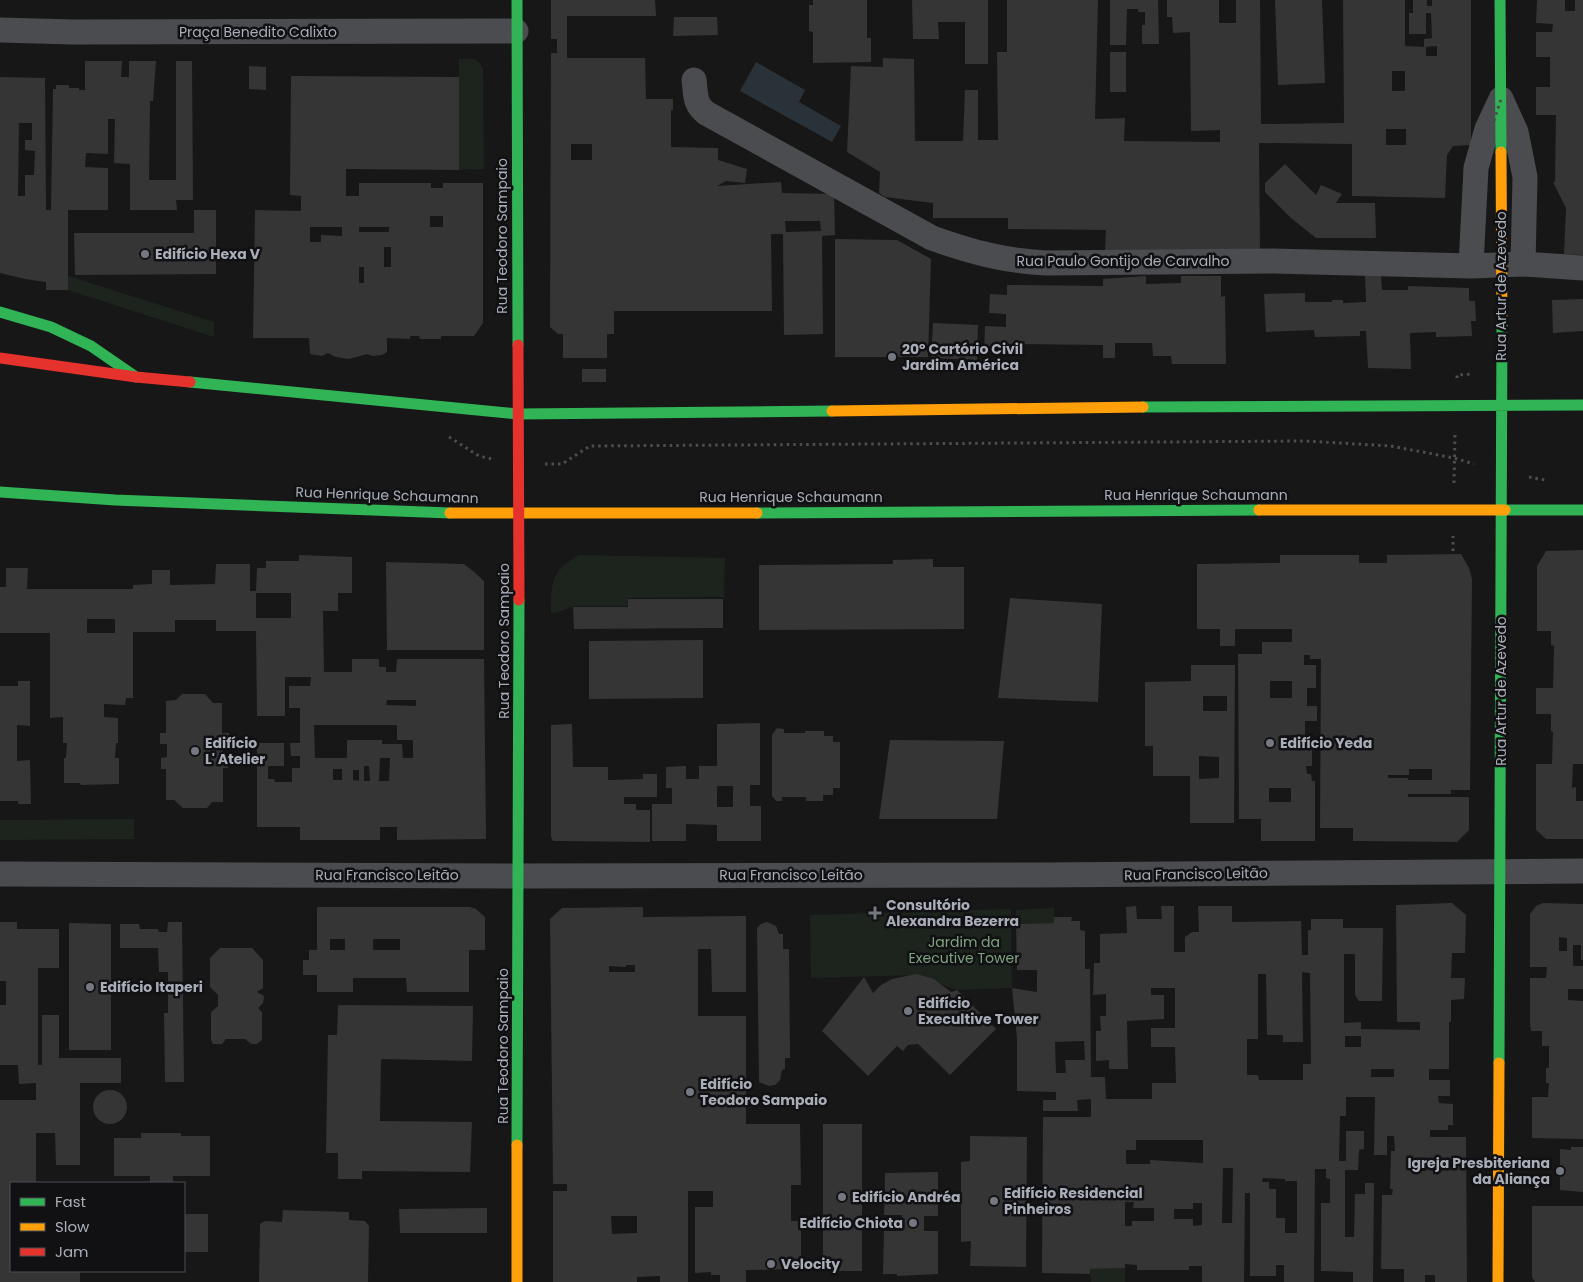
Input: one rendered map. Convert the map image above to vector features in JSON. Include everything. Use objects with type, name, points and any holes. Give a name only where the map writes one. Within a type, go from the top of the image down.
[{"type":"main road","name":"Rua Teodoro Sampaio","points":[[516,0],[519,513],[517,1282]]},
{"type":"main road","name":"Rua Artur de Azevedo","points":[[1498,1282],[1502,323],[1500,0]]},
{"type":"main road","points":[[0,312],[50,327],[91,346],[136,377]]},
{"type":"main road","points":[[0,358],[136,377],[518,414],[1583,406]]},
{"type":"main road","name":"Rua Henrique Schaumann","points":[[0,492],[124,501],[449,513],[1583,510]]},
{"type":"street","name":"Praça Benedito Calixto","points":[[0,30],[73,32],[516,31]]},
{"type":"street","name":"Rua Paulo Gontijo de Carvalho","points":[[694,80],[696,100],[700,108],[706,113],[932,238],[992,257],[1046,263],[1273,261],[1471,266],[1523,264],[1583,268]]},
{"type":"street","name":"Rua Artur de Azevedo","points":[[1501,99],[1516,132],[1525,177],[1523,264]]},
{"type":"street","name":"Rua Artur de Azevedo","points":[[1471,266],[1476,168],[1487,129],[1501,99]]},
{"type":"street","name":"Rua Francisco Leitão","points":[[0,874],[519,876],[1583,871]]},
{"type":"path","points":[[1453,551],[1457,375]]},
{"type":"green space","points":[[459,59],[476,60],[483,69],[484,169],[459,170]]},
{"type":"green space","points":[[68,276],[214,322],[214,337],[68,290]]},
{"type":"green space","points":[[579,555],[725,558],[724,597],[628,598],[627,606],[573,606],[551,613],[551,593],[554,578],[563,566]]},
{"type":"green space","points":[[134,819],[134,839],[0,840],[0,820]]},
{"type":"green space","points":[[1054,908],[1054,923],[1016,924],[1016,910]]},
{"type":"green space","name":"Jardim da Executive Tower","points":[[1011,909],[1012,988],[957,990],[919,975],[811,978],[810,915]]},
{"type":"green space","points":[[1125,1268],[1125,1282],[1091,1282],[1090,1269]]},
{"type":"shaded area","points":[[756,62],[805,90],[799,102],[841,126],[832,142],[740,91]]},
{"type":"building","points":[[551,0],[655,0],[656,16],[567,16],[567,58],[645,58],[646,99],[673,99],[673,110],[671,110],[671,147],[718,148],[718,160],[747,169],[745,183],[726,181],[717,186],[781,182],[782,193],[834,194],[835,235],[822,236],[823,334],[784,335],[783,234],[771,234],[772,311],[614,311],[614,334],[607,334],[607,358],[563,358],[563,334],[558,334],[550,327],[551,53],[557,53],[557,39],[551,39]],"holes":[[[571,144],[592,144],[592,160],[571,160]],[[785,221],[820,221],[821,231],[786,232]]]},
{"type":"building","points":[[813,0],[867,0],[867,38],[871,38],[871,62],[813,63],[813,32],[809,31],[809,5],[813,5]]},
{"type":"building","points":[[912,0],[988,0],[988,64],[965,64],[965,22],[938,22],[939,39],[913,39]]},
{"type":"building","points":[[1007,0],[1098,0],[1095,119],[1125,118],[1124,141],[1220,142],[1220,130],[1191,131],[1190,32],[1173,33],[1172,17],[1167,17],[1167,0],[1219,0],[1219,23],[1236,23],[1236,0],[1260,0],[1261,124],[1344,123],[1343,0],[1405,0],[1405,46],[1424,47],[1424,39],[1432,38],[1431,13],[1426,13],[1426,34],[1409,34],[1409,13],[1413,13],[1413,0],[1427,0],[1427,6],[1432,6],[1432,0],[1471,0],[1471,145],[1453,146],[1447,155],[1445,198],[1352,196],[1352,144],[1259,143],[1260,251],[1105,250],[1106,230],[1008,229],[1008,218],[933,218],[933,203],[885,197],[879,193],[880,172],[847,152],[851,66],[883,67],[883,58],[914,59],[915,141],[963,141],[965,90],[978,90],[978,140],[998,140],[997,52],[1007,52]],"holes":[[[1437,46],[1437,56],[1426,56],[1425,47]],[[1392,71],[1405,71],[1405,91],[1392,91]],[[1386,129],[1406,129],[1406,145],[1386,145]]]},
{"type":"building","points":[[1110,0],[1158,0],[1159,44],[1142,44],[1142,25],[1145,25],[1145,12],[1138,12],[1138,9],[1127,9],[1126,45],[1110,45]]},
{"type":"building","points":[[1275,0],[1322,0],[1325,83],[1278,85]]},
{"type":"building","points":[[1537,0],[1565,0],[1565,11],[1575,11],[1575,0],[1583,0],[1583,255],[1564,254],[1566,208],[1553,182],[1555,182],[1556,115],[1536,115],[1536,87],[1550,87],[1550,57],[1536,57],[1536,32],[1552,32],[1553,24],[1536,23]]},
{"type":"building","points":[[674,17],[717,17],[718,35],[673,36]]},
{"type":"building","points":[[1110,52],[1126,52],[1126,92],[1110,92]]},
{"type":"building","points":[[85,61],[122,61],[121,77],[129,77],[129,61],[156,61],[153,101],[150,101],[149,180],[176,180],[176,61],[192,61],[193,200],[176,200],[177,210],[130,210],[130,164],[114,163],[115,119],[108,119],[108,154],[86,153],[85,167],[108,168],[108,210],[68,210],[68,290],[46,290],[46,282],[0,273],[0,77],[45,78],[46,210],[51,210],[53,89],[56,89],[56,85],[69,85],[69,88],[85,90]],"holes":[[[19,123],[32,123],[32,140],[25,140],[25,150],[35,151],[34,175],[25,175],[25,196],[18,196]]]},
{"type":"building","points":[[249,66],[266,67],[266,90],[249,89]]},
{"type":"building","points":[[291,76],[459,77],[459,170],[346,169],[346,196],[359,196],[359,183],[431,183],[431,188],[443,188],[443,183],[483,183],[483,323],[474,336],[441,336],[441,339],[420,339],[419,336],[410,336],[410,339],[387,338],[387,352],[382,355],[373,356],[367,354],[349,359],[336,357],[328,353],[322,356],[310,354],[309,338],[253,338],[255,210],[301,211],[301,196],[290,195]],"holes":[[[430,216],[443,216],[443,227],[430,227]],[[310,227],[342,227],[342,236],[321,235],[321,242],[310,242]],[[359,227],[389,227],[389,232],[359,232]],[[384,247],[391,247],[391,267],[384,267]],[[359,267],[364,267],[364,283],[359,283]]]},
{"type":"building","points":[[1285,164],[1316,195],[1321,185],[1342,194],[1336,203],[1375,203],[1376,238],[1316,238],[1291,218],[1265,192],[1265,183]]},
{"type":"building","name":"Edifício Hexa V","points":[[194,210],[216,210],[216,274],[75,275],[74,233],[194,233]]},
{"type":"building","points":[[835,239],[897,240],[931,259],[928,357],[835,357]]},
{"type":"building","points":[[1146,276],[1146,284],[1181,283],[1181,276],[1221,276],[1221,297],[1225,296],[1226,364],[1172,364],[1171,356],[1153,356],[1152,343],[1115,343],[1115,358],[1103,358],[1103,345],[1005,344],[1005,354],[984,353],[985,326],[1006,327],[1006,314],[989,313],[990,294],[1007,295],[1007,285],[1103,286],[1103,279]]},
{"type":"building","points":[[1365,276],[1381,276],[1382,290],[1408,290],[1408,286],[1469,288],[1469,301],[1475,301],[1476,321],[1471,321],[1472,336],[1436,337],[1436,332],[1410,333],[1411,369],[1368,368],[1366,331],[1360,331],[1360,336],[1315,337],[1314,330],[1266,332],[1264,294],[1305,293],[1305,302],[1343,300],[1343,303],[1366,302]]},
{"type":"building","points":[[1583,299],[1583,331],[1553,333],[1552,300]]},
{"type":"building","points":[[933,323],[978,325],[977,360],[931,358]]},
{"type":"building","points":[[582,369],[606,369],[606,382],[582,382]]},
{"type":"building","points":[[1583,550],[1583,764],[1573,764],[1572,788],[1576,787],[1576,801],[1583,801],[1583,839],[1546,839],[1536,830],[1536,764],[1552,764],[1553,732],[1551,731],[1551,714],[1536,714],[1536,688],[1553,688],[1554,646],[1551,645],[1551,631],[1537,631],[1537,566],[1546,551]]},
{"type":"building","points":[[1461,554],[1469,568],[1472,579],[1470,790],[1451,790],[1451,794],[1408,794],[1408,797],[1469,797],[1469,830],[1457,842],[1353,841],[1353,828],[1320,828],[1321,659],[1310,659],[1310,655],[1304,655],[1304,665],[1316,665],[1316,688],[1307,688],[1307,706],[1317,706],[1317,721],[1305,721],[1305,746],[1312,746],[1312,766],[1306,766],[1307,774],[1311,774],[1312,781],[1315,781],[1315,841],[1261,841],[1261,819],[1239,819],[1238,654],[1262,654],[1262,642],[1292,642],[1292,629],[1235,629],[1235,646],[1220,646],[1220,629],[1197,629],[1197,564],[1280,563],[1280,555],[1359,555],[1359,563],[1387,563],[1387,555]],"holes":[[[1270,681],[1292,681],[1292,698],[1270,698]],[[1292,735],[1291,750],[1279,750],[1279,736]],[[1409,769],[1432,769],[1432,780],[1388,778],[1388,775],[1409,775]],[[1269,788],[1291,788],[1291,802],[1269,802]]]},
{"type":"building","points":[[299,555],[352,557],[352,593],[338,593],[338,611],[323,611],[324,672],[352,672],[352,659],[379,659],[379,667],[386,667],[386,672],[396,672],[397,659],[484,659],[486,839],[397,840],[397,827],[380,827],[380,840],[300,840],[300,827],[257,827],[257,743],[284,743],[284,766],[268,766],[268,779],[274,779],[275,782],[292,782],[292,768],[300,768],[300,756],[291,756],[290,743],[300,743],[300,708],[289,708],[289,686],[310,686],[311,677],[285,677],[285,716],[257,716],[256,631],[216,631],[216,620],[175,620],[175,632],[133,632],[133,698],[126,698],[125,705],[104,704],[104,717],[118,718],[118,743],[116,743],[115,758],[119,758],[119,784],[81,785],[80,783],[64,783],[64,758],[66,758],[67,743],[63,743],[63,717],[50,718],[50,633],[0,633],[0,587],[6,587],[6,568],[28,568],[27,589],[133,589],[133,585],[152,584],[152,570],[170,570],[170,585],[215,584],[216,564],[250,564],[250,591],[256,591],[257,568],[266,568],[266,561],[299,561]],"holes":[[[256,593],[291,593],[291,618],[256,618]],[[87,619],[115,619],[115,633],[87,633]],[[387,700],[416,700],[416,706],[386,705]],[[314,725],[397,725],[397,740],[413,740],[413,758],[403,758],[402,744],[382,744],[382,740],[347,740],[347,758],[315,758]],[[380,758],[390,758],[389,781],[379,781]],[[364,766],[369,766],[370,781],[364,781]],[[333,769],[342,769],[342,780],[333,780]],[[353,770],[359,770],[359,781],[353,780]]]},
{"type":"building","points":[[933,559],[933,567],[964,567],[964,629],[759,630],[759,565],[893,564],[893,560]]},
{"type":"building","points":[[386,562],[464,564],[473,571],[484,581],[484,650],[387,650]]},
{"type":"building","points":[[1010,598],[1102,604],[1098,702],[998,698]]},
{"type":"building","points":[[628,599],[723,599],[723,628],[574,629],[573,607],[628,607]]},
{"type":"building","points":[[703,640],[703,698],[589,699],[589,641]]},
{"type":"building","points":[[1191,665],[1235,665],[1234,823],[1190,823],[1190,776],[1153,776],[1153,746],[1145,746],[1145,682],[1191,681]],"holes":[[[1203,696],[1227,696],[1227,711],[1203,711]],[[1199,756],[1219,757],[1219,778],[1199,779]]]},
{"type":"building","points":[[18,681],[30,681],[30,726],[17,725],[17,761],[30,760],[31,804],[18,804],[18,801],[0,801],[0,686],[18,686]]},
{"type":"building","name":"Edifício L' Atelier","points":[[182,694],[205,694],[213,703],[222,703],[222,733],[229,733],[229,744],[223,744],[223,759],[228,759],[228,768],[223,768],[223,802],[212,802],[207,808],[183,808],[174,800],[166,800],[166,769],[161,769],[161,758],[167,757],[167,744],[160,744],[160,733],[166,733],[166,701],[176,700]]},
{"type":"building","points":[[760,723],[760,785],[750,785],[750,806],[761,806],[761,841],[717,841],[717,825],[686,824],[686,841],[652,841],[652,804],[672,804],[672,788],[666,788],[666,767],[686,766],[686,779],[699,779],[699,766],[717,766],[717,724]],"holes":[[[717,786],[733,786],[733,807],[717,807]]]},
{"type":"building","points":[[572,724],[573,767],[608,767],[608,780],[643,779],[643,774],[657,774],[657,797],[624,797],[624,804],[636,804],[636,810],[650,810],[650,842],[553,841],[551,837],[551,725]]},
{"type":"building","points":[[777,728],[784,729],[784,733],[824,731],[824,736],[833,736],[833,742],[840,742],[840,788],[833,788],[833,795],[823,795],[823,801],[806,801],[806,797],[782,797],[782,801],[776,801],[772,796],[772,735]]},
{"type":"building","points":[[890,740],[1004,741],[997,819],[879,819]]},
{"type":"building","points":[[1452,903],[1466,915],[1465,953],[1452,953],[1451,978],[1465,978],[1464,999],[1451,1000],[1449,1069],[1429,1069],[1429,1080],[1450,1080],[1450,1096],[1438,1096],[1439,1103],[1453,1104],[1453,1125],[1448,1125],[1448,1130],[1430,1130],[1430,1137],[1466,1137],[1467,1282],[1435,1282],[1435,1275],[1425,1275],[1425,1282],[1404,1282],[1404,1269],[1381,1269],[1382,1195],[1392,1195],[1393,1189],[1390,1189],[1391,1151],[1395,1151],[1394,1136],[1387,1136],[1387,1155],[1374,1155],[1375,1097],[1346,1097],[1346,1116],[1340,1116],[1339,1161],[1346,1161],[1346,1131],[1364,1131],[1364,1149],[1359,1150],[1358,1170],[1345,1170],[1345,1237],[1354,1237],[1355,1194],[1365,1194],[1365,1183],[1374,1183],[1373,1282],[1353,1282],[1353,1272],[1321,1271],[1321,1203],[1330,1203],[1330,1179],[1326,1178],[1326,1169],[1315,1169],[1314,1282],[1284,1282],[1284,1265],[1276,1265],[1276,1276],[1250,1276],[1250,1193],[1245,1193],[1244,1282],[1202,1282],[1202,1266],[1189,1266],[1189,1270],[1137,1270],[1137,1265],[1125,1264],[1125,1268],[1090,1269],[1090,1274],[1042,1273],[1043,1117],[1091,1117],[1091,1099],[1077,1100],[1078,1111],[1043,1111],[1043,1100],[1056,1100],[1056,1092],[1017,1091],[1017,1038],[1012,988],[1037,992],[1037,970],[1017,970],[1016,924],[1054,923],[1054,917],[1072,917],[1071,921],[1080,921],[1080,930],[1085,931],[1085,969],[1090,969],[1091,1077],[1105,1077],[1106,1099],[1152,1099],[1152,1083],[1176,1083],[1175,1047],[1151,1047],[1151,1028],[1175,1028],[1175,988],[1151,988],[1151,995],[1164,995],[1164,1019],[1127,1021],[1128,1069],[1109,1069],[1109,1060],[1096,1061],[1096,1031],[1101,1031],[1100,1016],[1106,1016],[1106,994],[1093,995],[1094,963],[1100,963],[1100,934],[1127,933],[1126,907],[1136,906],[1137,919],[1162,919],[1161,906],[1174,906],[1174,952],[1185,952],[1185,937],[1192,932],[1199,932],[1198,906],[1232,906],[1232,922],[1301,921],[1302,955],[1308,955],[1308,930],[1311,930],[1311,919],[1343,919],[1343,928],[1383,928],[1382,1001],[1359,1001],[1355,995],[1355,954],[1344,954],[1344,1023],[1361,1022],[1361,1029],[1420,1030],[1420,1022],[1397,1022],[1396,905]],"holes":[[[1302,972],[1310,973],[1311,1064],[1303,1064],[1303,1080],[1259,1080],[1258,1075],[1247,1075],[1247,1039],[1258,1039],[1258,974],[1266,974],[1267,1035],[1283,1035],[1283,1042],[1303,1042]],[[1345,1036],[1361,1036],[1361,1047],[1345,1047]],[[1084,1041],[1085,1060],[1065,1060],[1066,1073],[1056,1073],[1055,1042]],[[1371,1069],[1394,1069],[1394,1077],[1371,1077]],[[1136,1140],[1203,1140],[1203,1163],[1150,1160],[1150,1164],[1126,1164],[1126,1150],[1136,1150]],[[1432,1162],[1432,1167],[1425,1167],[1426,1171],[1415,1171],[1415,1163]],[[1223,1168],[1233,1168],[1232,1223],[1222,1223]],[[1263,1178],[1297,1181],[1297,1233],[1285,1233],[1285,1218],[1276,1218],[1276,1189],[1269,1189],[1269,1182],[1262,1182]],[[1125,1202],[1134,1202],[1133,1208],[1154,1208],[1154,1221],[1132,1221],[1132,1226],[1125,1226]],[[1193,1203],[1202,1203],[1202,1225],[1193,1226],[1193,1219],[1174,1219],[1174,1209],[1193,1209]]]},
{"type":"building","points":[[1543,903],[1583,904],[1583,960],[1581,960],[1581,945],[1573,945],[1573,966],[1583,966],[1583,989],[1568,989],[1568,1000],[1583,1001],[1583,1139],[1532,1138],[1532,1097],[1548,1097],[1549,1083],[1546,1083],[1546,1068],[1549,1068],[1549,1046],[1542,1046],[1542,1031],[1531,1031],[1530,1022],[1530,978],[1546,978],[1547,967],[1530,967],[1530,914],[1536,906]],"holes":[[[1559,937],[1567,938],[1567,951],[1559,951]]]},
{"type":"building","points":[[317,907],[470,907],[476,909],[485,917],[485,950],[469,950],[469,992],[407,992],[406,978],[353,978],[353,992],[317,992],[317,975],[303,975],[303,960],[309,960],[309,950],[317,950]],"holes":[[[330,939],[345,939],[345,950],[330,950]],[[373,939],[400,939],[400,950],[373,950]]]},
{"type":"building","points":[[643,907],[643,917],[746,916],[746,992],[712,992],[711,949],[698,949],[698,1016],[746,1016],[746,1124],[800,1124],[801,1185],[791,1185],[791,1221],[801,1221],[801,1269],[746,1270],[746,1282],[720,1282],[720,1275],[711,1275],[711,1272],[695,1273],[695,1207],[713,1207],[713,1191],[688,1191],[688,1282],[660,1282],[660,1276],[637,1277],[637,1282],[553,1282],[553,1191],[567,1191],[567,1184],[553,1184],[550,919],[562,908]],"holes":[[[626,965],[635,965],[635,972],[609,972],[609,966],[626,967]],[[611,1216],[637,1216],[637,1233],[612,1234]]]},
{"type":"building","points":[[0,922],[17,922],[17,929],[59,929],[59,968],[38,968],[38,1065],[42,1065],[42,1015],[59,1015],[59,1058],[121,1058],[121,1083],[80,1083],[80,1165],[56,1165],[55,1133],[36,1133],[36,1182],[10,1182],[10,1272],[80,1272],[80,1282],[0,1282],[0,1100],[36,1100],[36,1083],[19,1084],[18,1065],[0,1065],[0,1005],[6,1005],[6,981],[0,981]]},
{"type":"building","points":[[168,922],[182,922],[184,1082],[165,1082],[164,1013],[168,1013],[168,972],[159,972],[158,948],[120,948],[120,924],[139,924],[140,929],[158,929],[159,932],[167,932]]},
{"type":"building","points":[[767,922],[776,926],[779,934],[783,934],[783,949],[789,949],[790,1058],[785,1058],[785,1069],[782,1070],[780,1080],[775,1085],[769,1086],[759,1082],[757,928]]},
{"type":"building","name":"Edifício Itaperi","points":[[69,923],[111,924],[111,1050],[69,1050]]},
{"type":"building","points":[[220,948],[252,948],[263,960],[263,988],[257,992],[264,996],[263,1003],[258,1008],[262,1012],[262,1040],[257,1044],[251,1044],[245,1039],[226,1039],[222,1044],[213,1044],[211,1040],[211,1012],[218,1006],[218,995],[210,987],[210,958]]},
{"type":"building","name":"Edifício Execultive Tower","points":[[916,974],[934,979],[951,992],[957,990],[996,1029],[950,1075],[918,1044],[908,1045],[903,1051],[897,1046],[868,1076],[822,1031],[864,977],[873,993],[881,985],[892,979]]},
{"type":"building","points":[[338,1005],[473,1006],[472,1061],[381,1059],[380,1121],[472,1122],[470,1172],[362,1171],[362,1179],[338,1179],[338,1153],[326,1153],[328,1035],[337,1035]]},
{"type":"building","points":[[110,1090],[122,1095],[127,1107],[122,1119],[110,1124],[98,1119],[93,1107],[98,1095]]},
{"type":"building","name":"Edifício Andréa","points":[[823,1124],[862,1124],[862,1271],[823,1271]]},
{"type":"building","points":[[141,1133],[181,1133],[181,1136],[210,1136],[210,1176],[173,1176],[173,1182],[150,1182],[150,1176],[114,1176],[114,1138],[141,1138]]},
{"type":"building","name":"Edifício Residencial Pinheiros","points":[[970,1136],[1027,1137],[1026,1267],[970,1266],[971,1241],[961,1242],[961,1162],[970,1161]]},
{"type":"building","points":[[1571,1147],[1583,1147],[1583,1192],[1560,1190],[1560,1149],[1571,1150]]},
{"type":"building","name":"Edifício Chiota","points":[[938,1172],[938,1216],[924,1216],[924,1231],[938,1231],[938,1274],[897,1276],[897,1274],[883,1274],[884,1231],[902,1231],[902,1215],[884,1215],[885,1173]]},
{"type":"building","points":[[1532,1206],[1583,1206],[1583,1282],[1535,1282],[1532,1277]]},
{"type":"building","points":[[487,1208],[487,1233],[400,1233],[399,1209]]},
{"type":"building","points":[[283,1210],[349,1212],[349,1220],[365,1221],[369,1226],[368,1282],[259,1282],[260,1224],[265,1221],[282,1222]]},
{"type":"building","points":[[185,1214],[208,1214],[208,1252],[185,1252]]},
{"type":"traffic: fast","points":[[517,0],[518,345]]},
{"type":"traffic: fast","points":[[1500,0],[1501,152]]},
{"type":"traffic: fast","points":[[0,312],[51,327],[91,346],[136,377]]},
{"type":"traffic: fast","points":[[1499,1063],[1502,323]]},
{"type":"traffic: fast","points":[[190,382],[518,414],[832,411]]},
{"type":"traffic: fast","points":[[1143,407],[1583,405]]},
{"type":"traffic: fast","points":[[0,492],[115,500],[450,513]]},
{"type":"traffic: fast","points":[[757,513],[1259,510]]},
{"type":"traffic: fast","points":[[1505,510],[1583,510]]},
{"type":"traffic: fast","points":[[517,1145],[519,600]]},
{"type":"traffic: slow","points":[[1501,152],[1502,323]]},
{"type":"traffic: slow","points":[[832,411],[1143,407]]},
{"type":"traffic: slow","points":[[1259,510],[1505,510]]},
{"type":"traffic: slow","points":[[450,513],[757,513]]},
{"type":"traffic: slow","points":[[1498,1282],[1499,1063]]},
{"type":"traffic: slow","points":[[517,1145],[517,1282]]},
{"type":"traffic: jam","points":[[518,345],[519,600]]},
{"type":"traffic: jam","points":[[0,358],[136,377],[190,382]]},
{"type":"place","name":"Edifício Hexa V","points":[[145,254]]},
{"type":"place","name":"20º Cartório Civil Jardim América","points":[[892,357]]},
{"type":"place","name":"Edifício Yeda","points":[[1270,743]]},
{"type":"place","name":"Edifício L' Atelier","points":[[195,751]]},
{"type":"place","name":"Consultório Alexandra Bezerra","points":[[875,913]]},
{"type":"place","name":"Edifício Itaperi","points":[[90,987]]},
{"type":"place","name":"Edifício Execultive Tower","points":[[908,1011]]},
{"type":"place","name":"Edifício Teodoro Sampaio","points":[[690,1092]]},
{"type":"place","name":"Igreja Presbiteriana da Aliança","points":[[1560,1171]]},
{"type":"place","name":"Edifício Andréa","points":[[842,1197]]},
{"type":"place","name":"Edifício Residencial Pinheiros","points":[[994,1201]]},
{"type":"place","name":"Edifício Chiota","points":[[913,1223]]},
{"type":"place","name":"Velocity","points":[[771,1264]]}]
